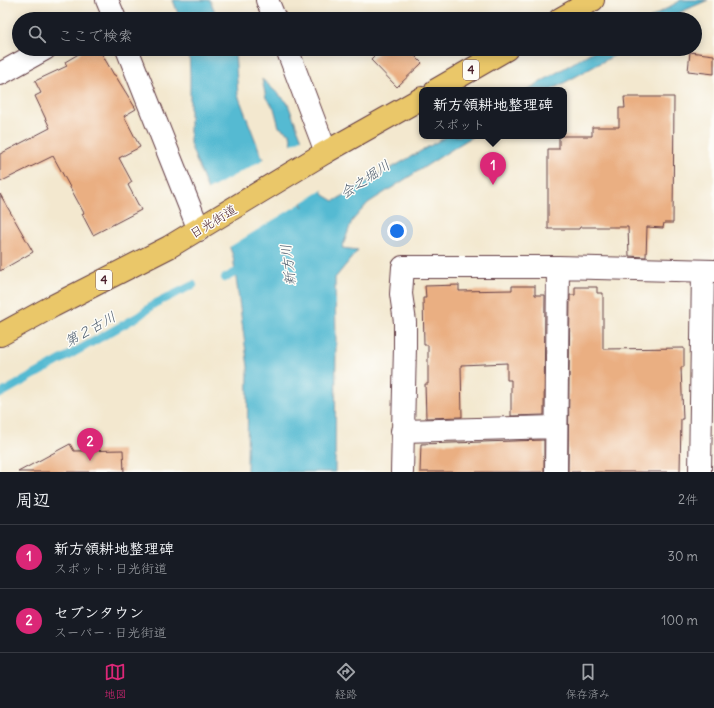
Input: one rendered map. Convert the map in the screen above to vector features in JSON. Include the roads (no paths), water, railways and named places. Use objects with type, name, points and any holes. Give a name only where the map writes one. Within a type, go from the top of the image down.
[{"type":"highway","points":[[572,12],[593,0]]},
{"type":"highway","name":"4","points":[[441,87],[495,56]]},
{"type":"highway","name":"日光街道","points":[[0,335],[169,247],[419,100]]},
{"type":"street","points":[[268,0],[272,12]]},
{"type":"street","points":[[0,74],[33,56]]},
{"type":"street","points":[[130,56],[203,227]]},
{"type":"street","points":[[288,56],[323,155]]},
{"type":"street","points":[[402,472],[405,347],[405,322],[401,294],[403,267],[558,267],[708,271],[700,472]]},
{"type":"street","points":[[556,472],[558,267]]},
{"type":"street","points":[[402,431],[556,427]]},
{"type":"water","points":[[173,0],[210,0],[215,12],[177,12]]},
{"type":"water","points":[[681,0],[708,0],[681,12],[661,12]]},
{"type":"water","name":"新方川","points":[[189,56],[235,56],[238,95],[261,155],[303,207],[290,134],[279,127],[274,108],[266,98],[262,79],[287,102],[324,195],[334,201],[442,139],[468,139],[368,203],[352,221],[342,248],[358,250],[335,278],[335,472],[247,472],[248,367],[233,256],[190,144]]},
{"type":"water","points":[[585,56],[613,56],[556,87],[532,87]]},
{"type":"waterway","points":[[225,278],[244,268]]},
{"type":"waterway","name":"第２古川","points":[[0,394],[139,316],[154,304],[193,285]]},
{"type":"place","name":"新方領耕地整理碑","points":[[493,185]]},
{"type":"place","name":"セブンタウン","points":[[90,461]]},
{"type":"water label","name":"会之堀川","points":[[365,179]]}]
